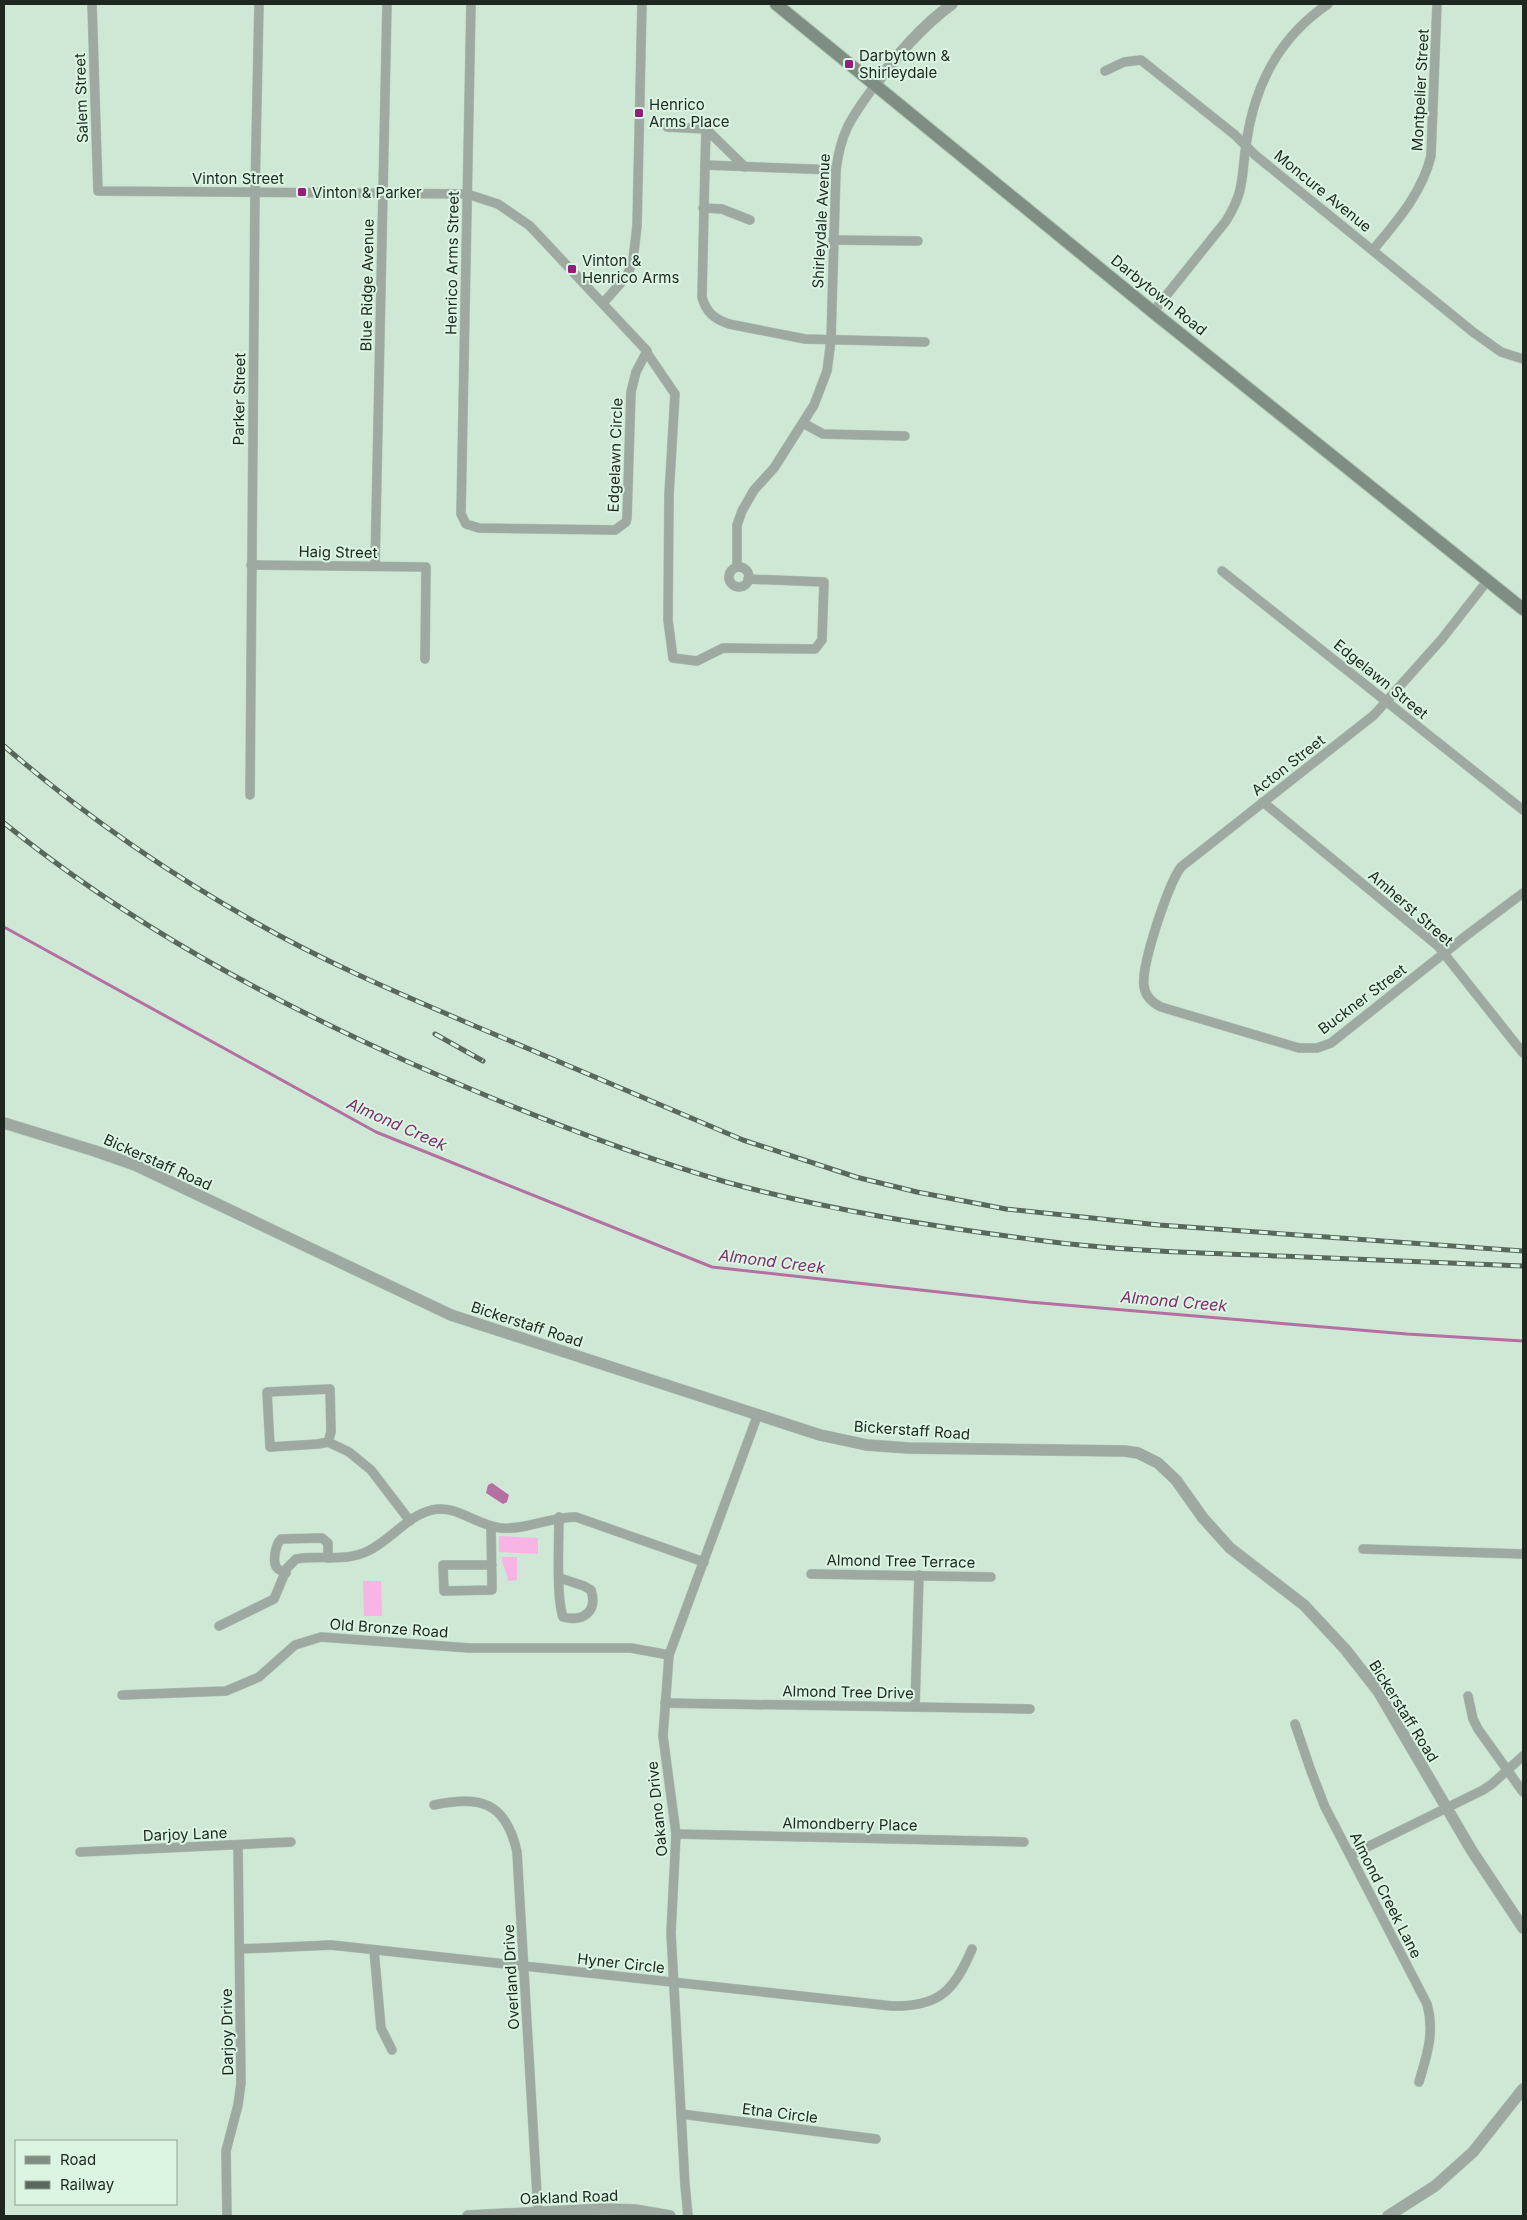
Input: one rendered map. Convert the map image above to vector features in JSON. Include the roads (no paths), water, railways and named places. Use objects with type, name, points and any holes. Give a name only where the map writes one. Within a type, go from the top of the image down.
[{"type":"main road","name":"Darbytown Road","points":[[776,4],[1153,312],[1523,609]]},
{"type":"street","name":"Salem Street","points":[[92,4],[98,191]]},
{"type":"street","name":"Parker Street","points":[[250,796],[255,192],[259,4]]},
{"type":"street","name":"Blue Ridge Avenue","points":[[375,566],[387,4]]},
{"type":"street","name":"Henrico Arms Street","points":[[465,521],[461,514],[471,4]]},
{"type":"street","points":[[604,302],[627,276],[633,260],[637,226],[642,4]]},
{"type":"street","name":"Shirleydale Avenue","points":[[737,567],[737,525],[742,511],[754,490],[774,468],[803,423],[821,390],[828,371],[831,340],[836,170],[840,142],[845,130],[875,85],[911,39],[952,4]]},
{"type":"street","points":[[1153,312],[1204,249],[1234,208],[1242,186],[1246,146],[1254,104],[1272,64],[1286,42],[1303,24],[1328,4]]},
{"type":"street","name":"Montpelier Street","points":[[1373,250],[1409,204],[1427,170],[1431,156],[1437,4]]},
{"type":"street","name":"Moncure Avenue","points":[[1104,70],[1124,62],[1140,60],[1235,135],[1473,332],[1501,352],[1523,359]]},
{"type":"street","points":[[667,127],[706,128],[745,167]]},
{"type":"street","points":[[706,128],[702,297],[707,310],[712,315],[729,324],[806,339],[925,342]]},
{"type":"street","points":[[705,165],[836,170]]},
{"type":"street","name":"Vinton Street","points":[[98,191],[467,194]]},
{"type":"street","points":[[467,194],[498,204],[523,220],[645,346],[675,394],[669,495],[668,620],[673,658],[697,661],[723,648],[815,649],[822,640],[824,582],[748,579]]},
{"type":"street","points":[[704,208],[722,208],[750,220]]},
{"type":"street","points":[[833,240],[918,241]]},
{"type":"street","name":"Edgelawn Circle","points":[[465,521],[471,527],[479,528],[615,530],[620,528],[627,518],[632,384],[647,352]]},
{"type":"street","points":[[803,423],[823,434],[905,436]]},
{"type":"street","name":"Haig Street","points":[[251,565],[426,567],[425,659]]},
{"type":"street","points":[[737,567],[746,570],[748,579],[742,587],[736,587],[732,584],[729,574],[737,567]]},
{"type":"street","name":"Edgelawn Street","points":[[1222,571],[1523,810]]},
{"type":"street","name":"Acton Street","points":[[1144,989],[1145,971],[1156,929],[1166,896],[1175,876],[1195,854],[1367,720],[1387,701],[1441,640],[1488,580]]},
{"type":"street","name":"Amherst Street","points":[[1263,802],[1423,933],[1444,953],[1523,1053]]},
{"type":"street","name":"Buckner Street","points":[[1144,989],[1151,1000],[1161,1007],[1299,1048],[1317,1048],[1331,1043],[1523,893]]},
{"type":"street","name":"Bickerstaff Road","points":[[4,1123],[135,1165],[451,1315],[820,1435],[867,1445],[982,1450],[1125,1451],[1138,1453],[1158,1463],[1176,1480],[1203,1518],[1230,1548],[1304,1605],[1345,1649],[1378,1691],[1472,1851],[1523,1928]]},
{"type":"street","points":[[328,1442],[331,1432],[330,1389],[267,1392],[270,1447],[328,1442],[349,1452],[371,1470],[410,1521]]},
{"type":"street","name":"Oakano Drive","points":[[688,2216],[672,1933],[676,1834],[665,1760],[665,1703],[669,1655],[758,1414]]},
{"type":"street","points":[[218,1626],[274,1599],[291,1563],[296,1559],[348,1557],[369,1550],[410,1521],[430,1510],[445,1509],[491,1526],[512,1528],[559,1517],[576,1517],[704,1562]]},
{"type":"street","points":[[559,1517],[560,1578],[561,1610],[563,1617],[573,1620],[584,1618],[589,1613],[592,1602],[591,1590],[560,1578]]},
{"type":"street","points":[[491,1526],[492,1565],[492,1590],[444,1591],[443,1566],[492,1565]]},
{"type":"street","points":[[286,1573],[278,1570],[275,1565],[276,1547],[281,1538],[322,1538],[328,1543],[328,1558]]},
{"type":"street","points":[[1363,1549],[1523,1554]]},
{"type":"street","name":"Almond Tree Terrace","points":[[811,1574],[991,1577]]},
{"type":"street","points":[[915,1707],[919,1575]]},
{"type":"street","name":"Old Bronze Road","points":[[122,1695],[226,1691],[259,1676],[294,1645],[321,1637],[468,1648],[631,1648],[669,1655]]},
{"type":"street","points":[[1468,1696],[1473,1719],[1478,1729],[1523,1792]]},
{"type":"street","name":"Almond Tree Drive","points":[[665,1703],[1030,1709]]},
{"type":"street","name":"Almond Creek Lane","points":[[1296,1724],[1310,1771],[1325,1807],[1427,2004],[1431,2023],[1431,2038],[1418,2082]]},
{"type":"street","points":[[1351,1855],[1492,1784],[1523,1756]]},
{"type":"street","name":"Overland Drive","points":[[434,1805],[459,1800],[480,1803],[497,1812],[511,1830],[517,1852],[538,2212]]},
{"type":"street","name":"Almondberry Place","points":[[676,1834],[1024,1842]]},
{"type":"street","name":"Darjoy Lane","points":[[80,1852],[291,1842]]},
{"type":"street","name":"Darjoy Drive","points":[[227,2216],[226,2151],[242,2083],[238,1846]]},
{"type":"street","name":"Hyner Circle","points":[[240,1949],[330,1945],[892,2006],[913,2006],[931,2001],[946,1991],[961,1974],[972,1949]]},
{"type":"street","points":[[374,1950],[381,2028],[392,2050]]},
{"type":"street","points":[[1388,2216],[1435,2186],[1473,2152],[1523,2089]]},
{"type":"street","name":"Etna Circle","points":[[681,2114],[876,2139]]},
{"type":"street","name":"Oakland Road","points":[[468,2216],[622,2209],[670,2216]]},
{"type":"waterway","name":"Almond Creek","points":[[4,927],[376,1132],[712,1267],[1029,1302],[1407,1334],[1523,1341]]},
{"type":"railway","points":[[4,746],[124,840],[220,902],[281,936],[337,965],[395,991],[743,1140],[856,1177],[917,1192],[1006,1209],[1159,1225],[1523,1251]]},
{"type":"railway","points":[[4,823],[52,860],[150,927],[202,958],[307,1014],[415,1065],[530,1114],[647,1157],[726,1182],[803,1201],[881,1217],[1067,1244],[1189,1253],[1523,1266]]},
{"type":"railway","points":[[435,1034],[483,1061]]},
{"type":"place","name":"Darbytown & Shirleydale","points":[[849,64]]},
{"type":"place","name":"Henrico Arms Place","points":[[639,113]]},
{"type":"place","name":"Vinton & Parker","points":[[302,192]]},
{"type":"place","name":"Vinton & Henrico Arms","points":[[572,269]]}]
